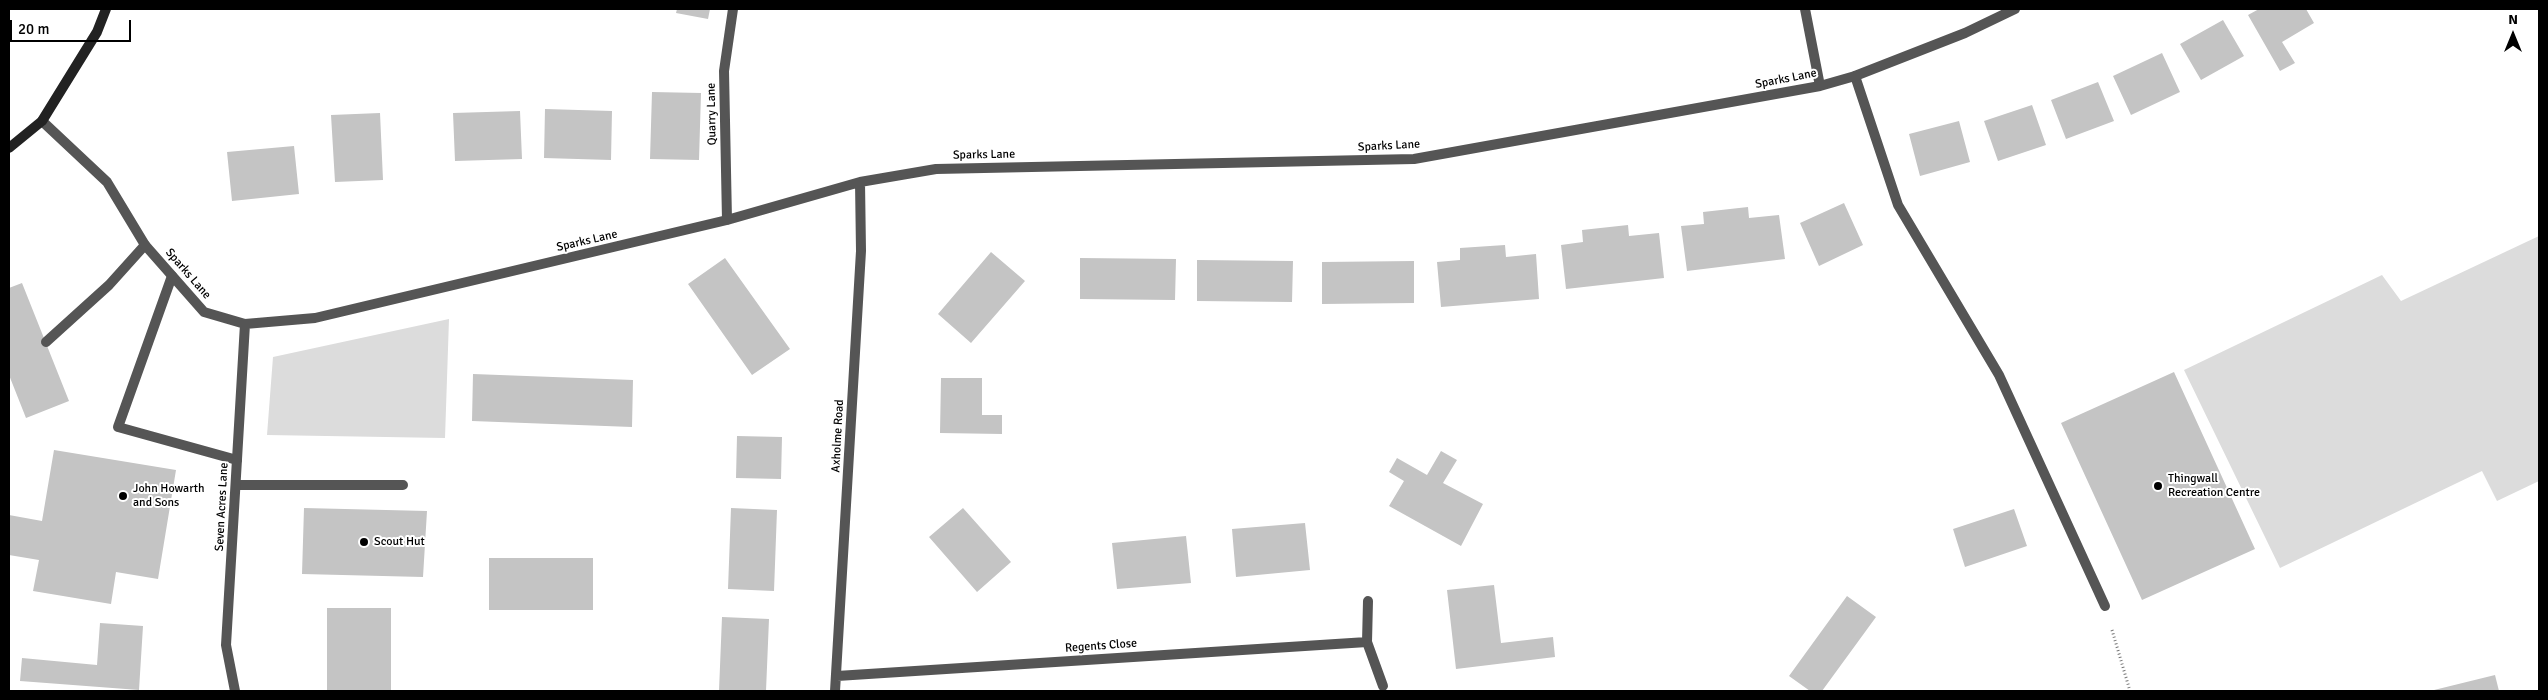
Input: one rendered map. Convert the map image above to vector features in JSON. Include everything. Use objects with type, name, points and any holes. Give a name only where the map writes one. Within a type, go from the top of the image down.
[{"type":"main road","points":[[9,148],[42,121],[97,32],[106,9]]},
{"type":"street","name":"Quarry Lane","points":[[727,220],[724,71],[733,9]]},
{"type":"street","points":[[1805,9],[1820,86]]},
{"type":"street","name":"Sparks Lane","points":[[42,121],[107,182],[145,245],[204,312],[245,324],[315,318],[727,220],[860,182],[936,169],[1414,159],[1820,86],[1855,76],[1965,33],[2015,9]]},
{"type":"street","points":[[1855,76],[1898,205],[2000,375],[2105,606]]},
{"type":"street","name":"Axholme Road","points":[[836,691],[861,251],[860,182]]},
{"type":"street","points":[[46,342],[109,285],[145,245]]},
{"type":"street","points":[[172,276],[118,426],[237,460]]},
{"type":"street","name":"Seven Acres Lane","points":[[235,691],[226,645],[245,324]]},
{"type":"street","points":[[236,485],[403,485]]},
{"type":"street","points":[[1368,601],[1367,642],[1383,686]]},
{"type":"street","name":"Regents Close","points":[[836,676],[1367,642]]},
{"type":"path","points":[[2105,606],[2130,691]]},
{"type":"shaded area","points":[[2539,236],[2539,481],[2497,501],[2482,471],[2280,568],[2184,370],[2382,275],[2401,301]]},
{"type":"shaded area","points":[[449,319],[445,438],[267,435],[273,357]]},
{"type":"building","points":[[677,9],[710,9],[708,19],[676,13]]},
{"type":"building","points":[[2259,9],[2306,9],[2314,23],[2282,42],[2295,63],[2280,71],[2248,15]]},
{"type":"building","points":[[2223,20],[2244,56],[2201,80],[2180,44]]},
{"type":"building","points":[[2162,53],[2180,92],[2131,115],[2113,76]]},
{"type":"building","points":[[2098,82],[2114,121],[2066,139],[2051,100]]},
{"type":"building","points":[[652,92],[701,93],[699,160],[650,159]]},
{"type":"building","points":[[2032,105],[2046,145],[1998,161],[1984,121]]},
{"type":"building","points":[[545,109],[612,111],[611,160],[544,158]]},
{"type":"building","points":[[520,111],[522,159],[455,161],[453,113]]},
{"type":"building","points":[[380,113],[383,180],[335,182],[331,115]]},
{"type":"building","points":[[1959,121],[1970,162],[1920,176],[1909,134]]},
{"type":"building","points":[[294,146],[299,194],[232,201],[227,152]]},
{"type":"building","points":[[1844,203],[1863,245],[1819,266],[1800,223]]},
{"type":"building","points":[[1748,207],[1749,218],[1779,215],[1785,259],[1687,271],[1681,226],[1704,224],[1703,212]]},
{"type":"building","points":[[1628,225],[1629,236],[1659,233],[1664,278],[1566,289],[1561,245],[1583,242],[1582,230]]},
{"type":"building","points":[[1505,245],[1506,257],[1536,254],[1539,299],[1441,307],[1437,262],[1460,260],[1460,248]]},
{"type":"building","points":[[991,252],[1025,281],[971,343],[938,314]]},
{"type":"building","points":[[725,258],[790,349],[752,375],[688,284]]},
{"type":"building","points":[[1080,258],[1176,259],[1175,300],[1080,299]]},
{"type":"building","points":[[1197,260],[1293,261],[1292,302],[1197,301]]},
{"type":"building","points":[[1414,261],[1414,303],[1322,304],[1322,262]]},
{"type":"building","points":[[22,283],[69,401],[26,418],[9,375],[9,288]]},
{"type":"building","name":"Thingwall Recreation Centre","points":[[2174,372],[2255,549],[2142,600],[2061,423]]},
{"type":"building","points":[[473,374],[633,380],[632,427],[472,421]]},
{"type":"building","points":[[941,378],[982,378],[982,415],[1002,415],[1002,434],[940,433]]},
{"type":"building","points":[[737,436],[782,437],[781,479],[736,478]]},
{"type":"building","points":[[54,450],[176,470],[158,579],[116,572],[111,604],[33,591],[39,560],[9,555],[9,515],[42,521]]},
{"type":"building","points":[[1441,451],[1457,460],[1443,483],[1483,504],[1461,546],[1389,506],[1404,481],[1389,472],[1397,458],[1427,475]]},
{"type":"building","name":"Scout Hut","points":[[304,508],[427,511],[423,577],[302,574]]},
{"type":"building","points":[[731,508],[777,510],[774,591],[728,589]]},
{"type":"building","points":[[963,508],[1011,562],[977,592],[929,537]]},
{"type":"building","points":[[2014,509],[2027,546],[1965,567],[1953,529]]},
{"type":"building","points":[[1305,523],[1310,570],[1236,577],[1232,529]]},
{"type":"building","points":[[1186,536],[1191,583],[1117,589],[1112,543]]},
{"type":"building","points":[[489,558],[593,558],[593,610],[489,610]]},
{"type":"building","points":[[1494,585],[1501,643],[1553,637],[1555,657],[1456,669],[1447,590]]},
{"type":"building","points":[[1847,596],[1876,617],[1822,691],[1810,691],[1789,676]]},
{"type":"building","points":[[327,608],[391,608],[391,691],[327,691]]},
{"type":"building","points":[[722,617],[769,619],[766,691],[719,691]]},
{"type":"building","points":[[100,623],[143,626],[139,690],[20,681],[22,658],[97,665]]},
{"type":"building","points":[[2495,675],[2499,691],[2430,691]]},
{"type":"place","name":"Thingwall Recreation Centre","points":[[2158,486]]},
{"type":"place","name":"John Howarth and Sons","points":[[123,496]]},
{"type":"place","name":"Scout Hut","points":[[364,542]]}]
